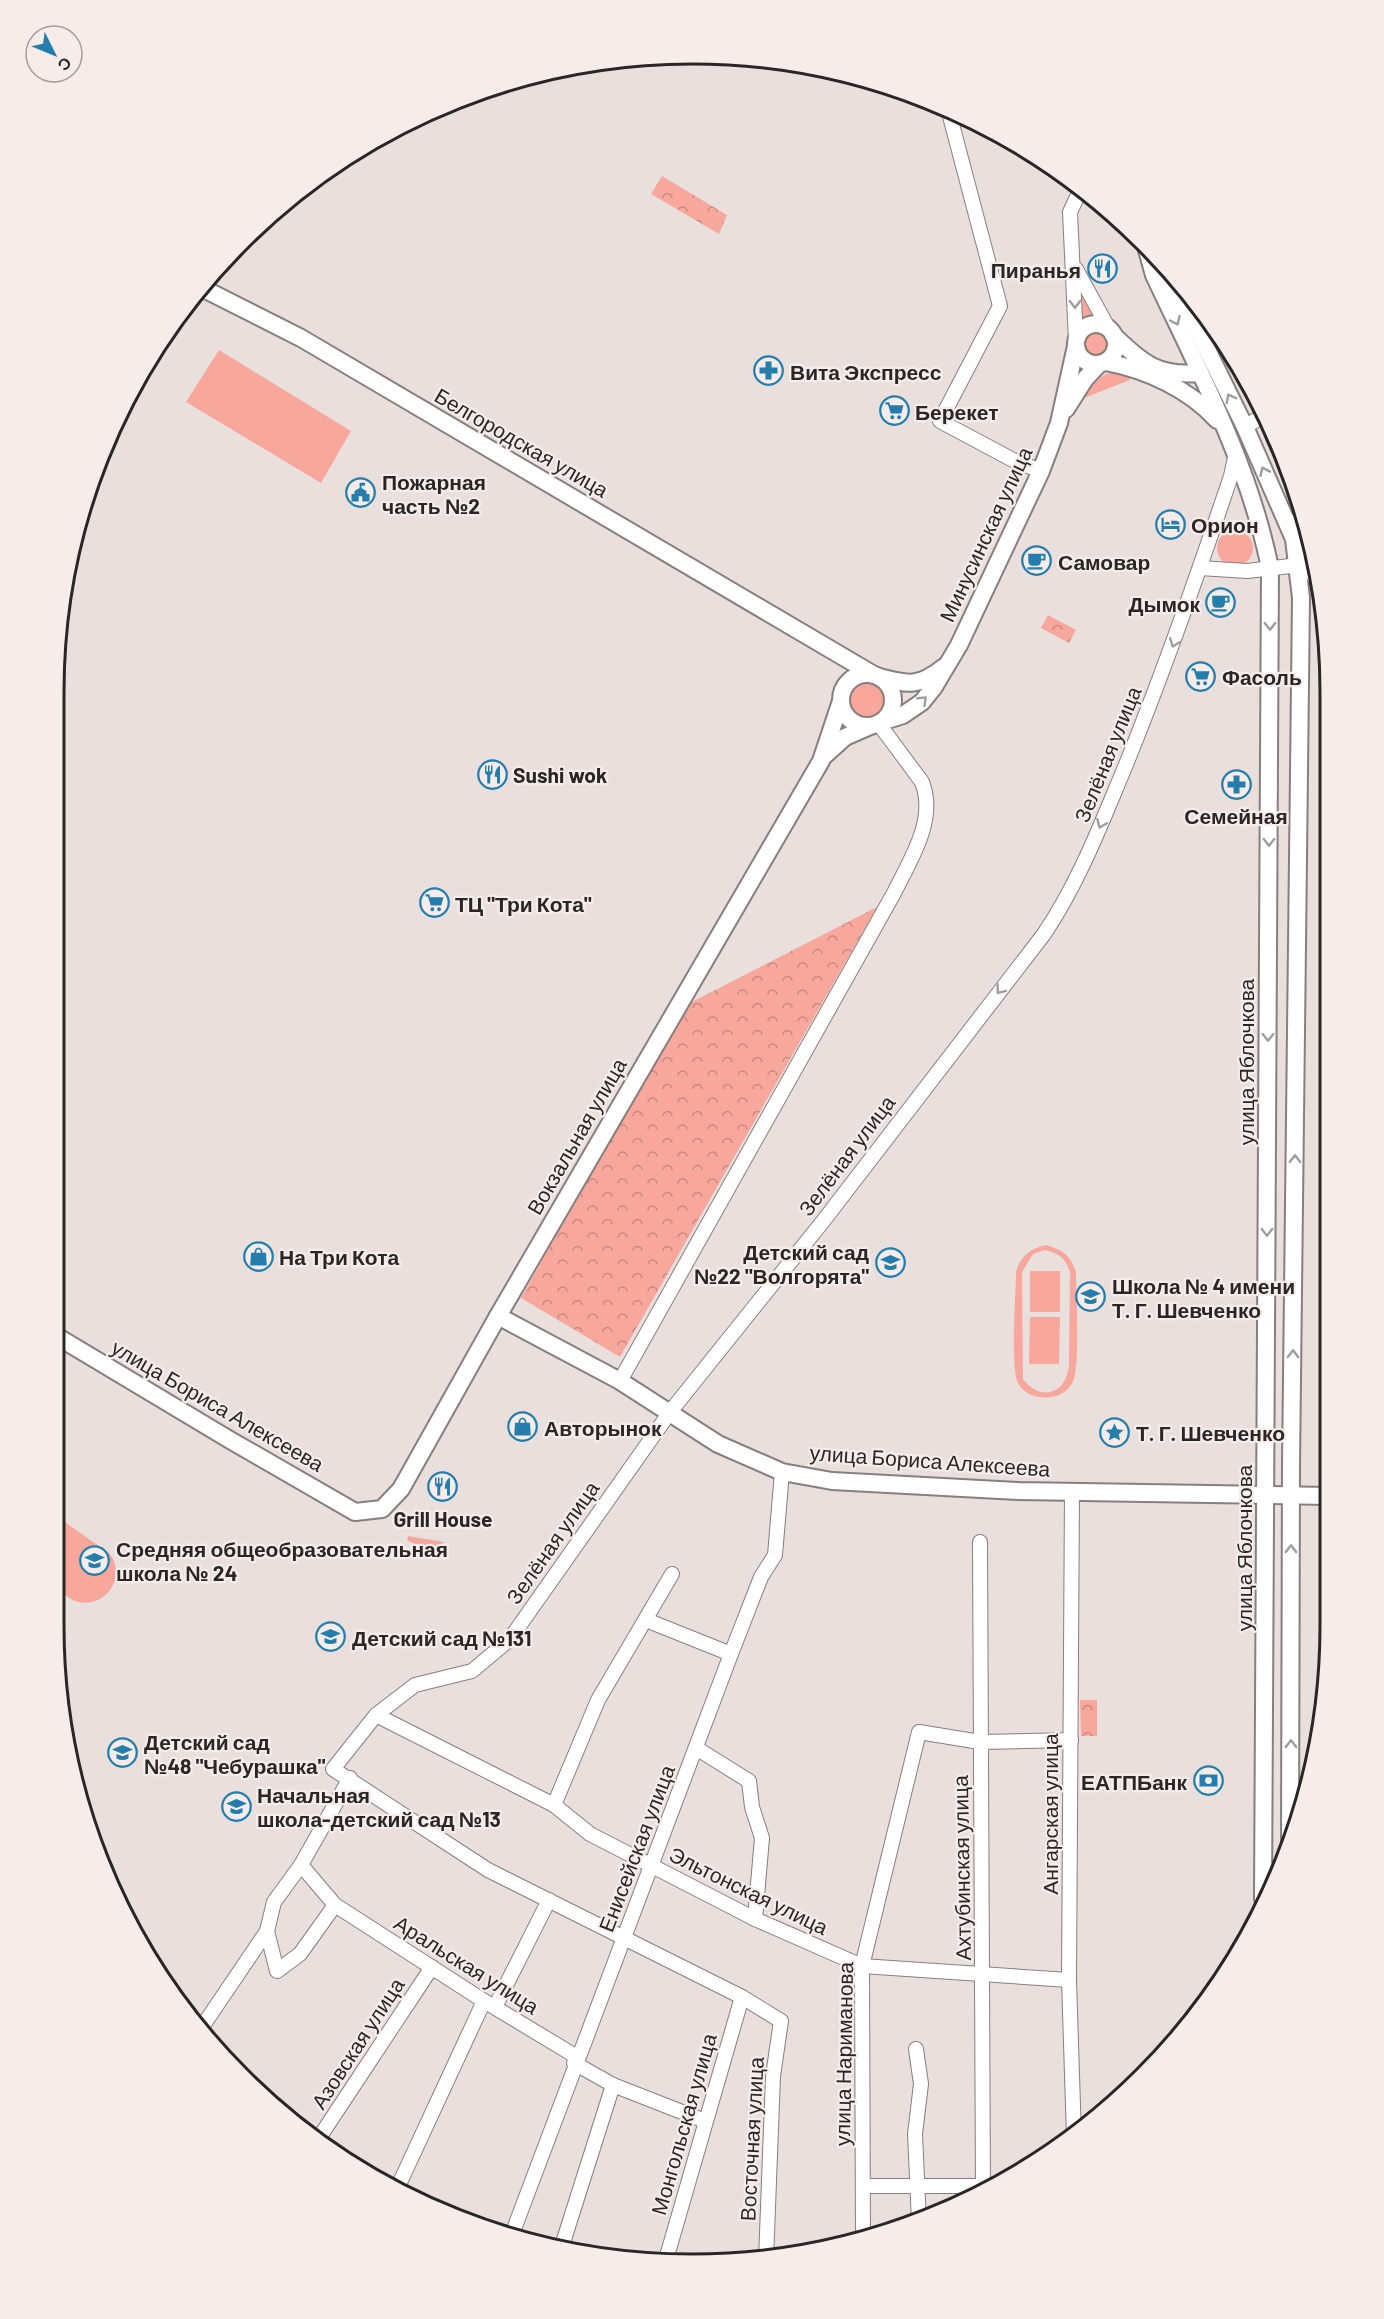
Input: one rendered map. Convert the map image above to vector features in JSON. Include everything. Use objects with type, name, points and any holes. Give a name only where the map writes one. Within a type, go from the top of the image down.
[{"type":"main road","name":"улица Яблочкова","points":[[1151,264],[1200,373],[1236,429],[1236,451],[1263,531],[1270,568],[1263,1887]]},
{"type":"main road","name":"Белгородская улица","points":[[209,292],[301,338],[877,676]]},
{"type":"main road","name":"улица Яблочкова","points":[[1179,297],[1236,429],[1294,539],[1299,565],[1301,622],[1291,1496],[1290,1815]]},
{"type":"main road","points":[[1200,373],[1171,374],[1154,369],[1101,325],[1090,325],[1081,331],[1076,344],[1084,360],[1144,371],[1191,397],[1236,429]]},
{"type":"main road","points":[[1102,363],[1114,353],[1112,333]]},
{"type":"main road","name":"Минусинская улица","points":[[877,724],[903,715],[922,702],[949,663],[1041,471],[1059,423],[1076,344]]},
{"type":"main road","points":[[1171,374],[1191,353]]},
{"type":"main road","name":"Минусинская улица","points":[[1059,423],[1081,385],[1102,363]]},
{"type":"main road","points":[[1294,539],[1304,557]]},
{"type":"main road","name":"Белгородская улица","points":[[817,641],[839,667],[843,679],[842,696]]},
{"type":"main road","name":"Минусинская улица","points":[[877,676],[916,683],[932,677],[949,663]]},
{"type":"main road","points":[[857,676],[877,676],[889,686],[893,698],[892,710],[877,724],[851,721],[844,712],[842,696],[848,683],[857,676]]},
{"type":"main road","name":"Вокзальная улица","points":[[356,1512],[382,1509],[401,1489],[498,1316],[820,761],[842,696]]},
{"type":"main road","name":"Вокзальная улица","points":[[820,761],[838,742],[877,724]]},
{"type":"main road","name":"улица Бориса Алексеева","points":[[498,1316],[620,1381],[718,1444],[782,1472],[843,1481],[1072,1491],[1320,1496]]},
{"type":"main road","name":"улица Бориса Алексеева","points":[[64,1341],[356,1512]]},
{"type":"street","points":[[951,121],[1000,306],[940,422],[1041,471]]},
{"type":"street","points":[[1076,344],[1075,267],[1070,212],[1077,197]]},
{"type":"street","points":[[1075,267],[1112,333]]},
{"type":"street","points":[[1236,429],[1257,418]]},
{"type":"street","name":"Зелёная улица","points":[[350,1778],[333,1769],[376,1715],[415,1685],[472,1671],[510,1639],[670,1412],[824,1220],[873,1153],[1044,934],[1073,887],[1148,709],[1200,568],[1231,476],[1236,451]]},
{"type":"street","points":[[1294,539],[1297,527]]},
{"type":"street","points":[[1200,568],[1230,572],[1299,565]]},
{"type":"street","points":[[620,1381],[894,893],[918,843],[927,806],[926,793],[922,782],[877,724]]},
{"type":"street","name":"Енисейская улица","points":[[514,2228],[731,1654],[761,1577],[775,1555],[782,1472]]},
{"type":"street","name":"Ангарская улица","points":[[1072,1491],[1069,1980],[1074,2125]]},
{"type":"street","name":"Ахтубинская улица","points":[[980,1542],[980,1742],[987,2181]]},
{"type":"street","points":[[554,1805],[598,1700],[672,1574]]},
{"type":"street","points":[[646,1620],[731,1654]]},
{"type":"street","name":"Эльтонская улица","points":[[376,1715],[554,1805],[590,1834],[755,1919],[862,1966],[1069,1980]]},
{"type":"street","name":"улица Нариманова","points":[[862,2231],[862,1966],[919,1732],[980,1742]]},
{"type":"street","points":[[980,1742],[1071,1740]]},
{"type":"street","points":[[696,1748],[749,1781],[753,1807],[762,1838],[755,1919]]},
{"type":"street","points":[[205,2023],[267,1931],[274,1902],[301,1865],[350,1778],[488,1870],[625,1936],[742,1997]]},
{"type":"street","points":[[267,1931],[277,1971],[300,1954],[335,1905],[301,1865]]},
{"type":"street","points":[[400,2182],[489,2004],[549,1900]]},
{"type":"street","name":"Аральская улица","points":[[335,1905],[613,2085],[705,2121]]},
{"type":"street","name":"Азовская улица","points":[[322,2134],[432,1967]]},
{"type":"street","name":"Восточная улица","points":[[742,1997],[781,2021],[773,2076],[766,2250]]},
{"type":"street","name":"Монгольская улица","points":[[668,2253],[742,1997]]},
{"type":"street","points":[[916,2049],[921,2084],[915,2134],[918,2212]]},
{"type":"street","points":[[563,2241],[613,2085]]},
{"type":"street","points":[[863,2186],[973,2188]]},
{"type":"green space","points":[[662,176],[727,215],[719,234],[651,194]]},
{"type":"green space","points":[[1082,290],[1101,321],[1087,323],[1081,328]]},
{"type":"green space","points":[[1097,331],[1106,335],[1110,344],[1106,353],[1097,357],[1088,353],[1084,344],[1088,335]]},
{"type":"green space","points":[[219,350],[351,431],[321,483],[186,402]]},
{"type":"green space","points":[[1113,371],[1128,376],[1130,380],[1084,398],[1095,382]]},
{"type":"green space","points":[[1235,530],[1248,535],[1253,548],[1248,561],[1235,566],[1222,561],[1217,548],[1222,535]]},
{"type":"green space","points":[[1048,615],[1076,630],[1069,643],[1041,628]]},
{"type":"green space","points":[[868,681],[881,687],[887,700],[881,713],[868,719],[855,713],[849,700],[855,687]]},
{"type":"green space","points":[[877,907],[620,1357],[521,1298],[686,1005]]},
{"type":"green space","points":[[1046,1245],[1061,1251],[1071,1261],[1076,1272],[1077,1342],[1074,1379],[1064,1392],[1048,1398],[1023,1390],[1018,1383],[1014,1362],[1016,1272],[1023,1257]],"holes":[[[1045,1250],[1064,1260],[1070,1272],[1067,1374],[1059,1388],[1045,1392],[1038,1391],[1023,1379],[1022,1272],[1033,1254]]]},
{"type":"green space","points":[[1030,1271],[1060,1271],[1060,1312],[1030,1312]]},
{"type":"green space","points":[[1030,1317],[1060,1317],[1059,1364],[1029,1364]]},
{"type":"green space","points":[[64,1522],[109,1553],[116,1570],[112,1588],[98,1600],[89,1602],[69,1598],[64,1594]]},
{"type":"green space","points":[[408,1536],[444,1542],[440,1554],[434,1554],[407,1540]]},
{"type":"green space","points":[[1080,1700],[1097,1700],[1097,1736],[1081,1736]]},
{"type":"place","name":"Пиранья","points":[[1102,269]]},
{"type":"place","name":"Вита Экспресс","points":[[769,371]]},
{"type":"place","name":"Берекет","points":[[894,411]]},
{"type":"place","name":"Пожарная часть №2","points":[[361,493]]},
{"type":"place","name":"Орион","points":[[1170,524]]},
{"type":"place","name":"Самовар","points":[[1037,561]]},
{"type":"place","name":"Дымок","points":[[1221,603]]},
{"type":"place","name":"Фасоль","points":[[1201,676]]},
{"type":"place","name":"Sushi wok","points":[[492,774]]},
{"type":"place","name":"Семейная","points":[[1236,784]]},
{"type":"place","name":"ТЦ \"Три Кота\"","points":[[434,903]]},
{"type":"place","name":"На Три Кота","points":[[258,1256]]},
{"type":"place","name":"Детский сад №22 \"Волгорята\"","points":[[890,1263]]},
{"type":"place","name":"Школа № 4 имени Т. Г. Шевченко","points":[[1091,1297]]},
{"type":"place","name":"Авторынок","points":[[523,1427]]},
{"type":"place","name":"Т. Г. Шевченко","points":[[1115,1432]]},
{"type":"place","name":"Grill House","points":[[443,1487]]},
{"type":"place","name":"Средняя общеобразовательная школа № 24","points":[[95,1560]]},
{"type":"place","name":"Детский сад №131","points":[[331,1637]]},
{"type":"place","name":"Детский сад №48 \"Чебурашка\"","points":[[123,1753]]},
{"type":"place","name":"ЕАТПБанк","points":[[1208,1781]]},
{"type":"place","name":"Начальная школа-детский сад №13","points":[[236,1806]]}]
